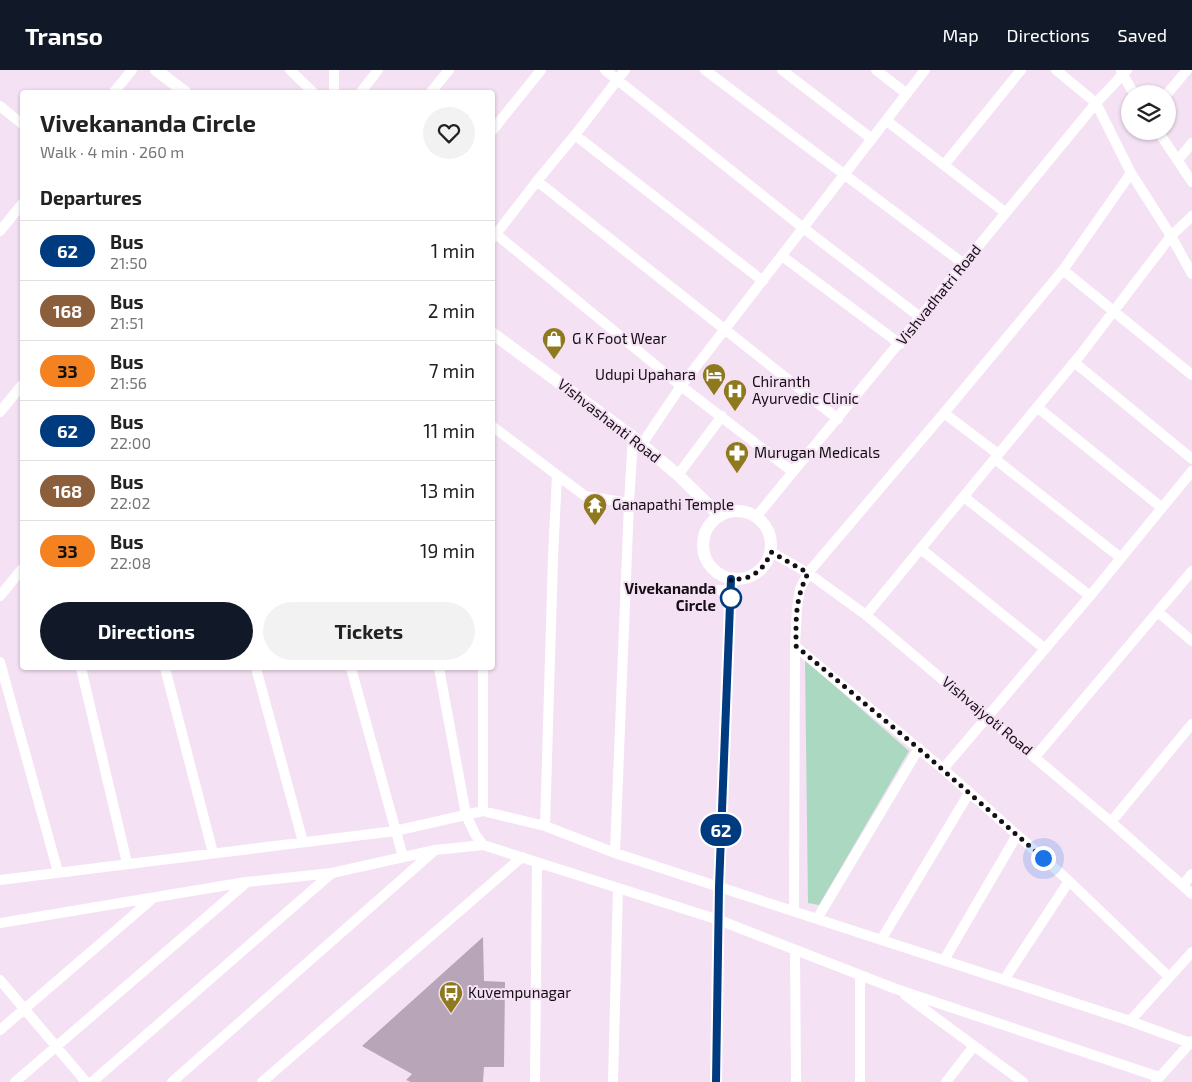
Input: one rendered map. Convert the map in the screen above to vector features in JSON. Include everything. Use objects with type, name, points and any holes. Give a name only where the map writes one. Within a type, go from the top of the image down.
[{"type":"street","points":[[116,90],[132,70]]},
{"type":"street","points":[[156,70],[181,90]]},
{"type":"street","points":[[290,70],[311,90]]},
{"type":"street","points":[[334,70],[334,90]]},
{"type":"street","points":[[363,90],[378,70]]},
{"type":"street","points":[[434,90],[449,70]]},
{"type":"street","points":[[495,127],[542,70]]},
{"type":"street","points":[[605,70],[802,227],[920,317]]},
{"type":"street","points":[[495,236],[625,70]]},
{"type":"street","points":[[705,70],[964,264]]},
{"type":"street","points":[[782,70],[872,139]]},
{"type":"street","points":[[876,70],[907,94]]},
{"type":"street","points":[[615,853],[629,504],[638,440],[925,70]]},
{"type":"street","points":[[944,165],[1021,70]]},
{"type":"street","points":[[1056,70],[1096,103],[1131,172],[1192,274]]},
{"type":"street","points":[[1174,85],[1187,70]]},
{"type":"street","points":[[1123,72],[1130,85]]},
{"type":"street","name":"Vishvadhatri Road","points":[[756,517],[1123,72]]},
{"type":"street","points":[[0,106],[20,122]]},
{"type":"street","points":[[887,121],[1006,213]]},
{"type":"street","points":[[575,136],[763,281]]},
{"type":"street","points":[[1164,140],[1192,182]]},
{"type":"street","points":[[1178,160],[1192,143]]},
{"type":"street","points":[[794,911],[796,646],[797,608],[800,589],[808,573],[1063,270],[1131,172]]},
{"type":"street","points":[[536,181],[838,419]]},
{"type":"street","points":[[0,232],[20,207]]},
{"type":"street","points":[[866,616],[1038,407],[1171,236],[1192,216]]},
{"type":"street","points":[[495,238],[681,386],[793,472]]},
{"type":"street","points":[[782,256],[900,344]]},
{"type":"street","points":[[1063,270],[1192,375]]},
{"type":"street","name":"Vishvashanti Road","points":[[495,335],[638,440],[678,475],[720,516]]},
{"type":"street","points":[[1074,362],[1192,459]]},
{"type":"street","points":[[0,412],[20,387]]},
{"type":"street","points":[[1038,407],[1162,508]]},
{"type":"street","points":[[944,413],[1121,558]]},
{"type":"street","points":[[678,475],[722,416]]},
{"type":"street","points":[[495,428],[585,496],[629,504]]},
{"type":"street","points":[[943,769],[1090,596],[1192,471]]},
{"type":"street","points":[[545,826],[557,475]]},
{"type":"street","points":[[964,497],[1090,596]]},
{"type":"street","points":[[625,589],[731,584],[750,578],[767,563],[772,541],[762,521],[742,511],[720,516],[711,523],[705,533],[703,544],[704,555],[709,566],[731,584]]},
{"type":"street","points":[[921,549],[1044,648]]},
{"type":"street","name":"Vishvajyoti Road","points":[[771,552],[808,573],[866,616],[987,716],[1192,894]]},
{"type":"street","points":[[0,596],[20,571]]},
{"type":"street","points":[[1035,757],[1192,571]]},
{"type":"street","points":[[716,1082],[719,887],[731,584]]},
{"type":"street","points":[[1158,612],[1192,641]]},
{"type":"street","points":[[796,646],[943,769],[1018,835],[1169,977]]},
{"type":"street","points":[[0,662],[58,872]]},
{"type":"street","points":[[81,670],[127,863]]},
{"type":"street","points":[[166,670],[213,853]]},
{"type":"street","points":[[257,670],[303,842]]},
{"type":"street","points":[[352,670],[403,857]]},
{"type":"street","points":[[440,670],[466,815],[475,834],[483,845]]},
{"type":"street","points":[[483,670],[483,811]]},
{"type":"street","points":[[1111,822],[1192,724]]},
{"type":"street","points":[[817,919],[918,748]]},
{"type":"street","points":[[881,940],[970,793]]},
{"type":"street","points":[[0,880],[395,831],[483,811],[545,826],[615,853],[1191,1042],[1157,1080],[896,989],[719,920],[483,845],[435,850],[332,873],[246,882],[0,923]]},
{"type":"street","points":[[944,960],[1018,835]]},
{"type":"street","points":[[172,1082],[435,850]]},
{"type":"street","points":[[262,1082],[522,857]]},
{"type":"street","points":[[535,1082],[538,862]]},
{"type":"street","points":[[92,1082],[332,873]]},
{"type":"street","points":[[1182,885],[1192,874]]},
{"type":"street","points":[[1004,980],[1069,881]]},
{"type":"street","points":[[15,1082],[246,882]]},
{"type":"street","points":[[613,1082],[618,888]]},
{"type":"street","points":[[0,1030],[152,899]]},
{"type":"street","points":[[795,950],[796,1082]]},
{"type":"street","points":[[1130,1021],[1192,952]]},
{"type":"street","points":[[860,975],[860,1082]]},
{"type":"street","points":[[0,980],[86,1082]]},
{"type":"street","points":[[896,989],[1023,1082]]},
{"type":"street","points":[[946,1082],[974,1046]]},
{"type":"green space","points":[[805,660],[909,751],[819,905],[808,903]]},
{"type":"building","name":"Kuvempunagar","points":[[483,937],[484,981],[505,982],[504,1067],[484,1067],[483,1082],[411,1082],[406,1080],[412,1074],[362,1046]]},
{"type":"bus line","name":"62","points":[[716,1082],[719,887],[731,579]]},
{"type":"place","name":"G K Foot Wear","points":[[554,360]]},
{"type":"place","name":"Udupi Upahara","points":[[714,396]]},
{"type":"place","name":"Chiranth Ayurvedic Clinic","points":[[735,412]]},
{"type":"place","name":"Murugan Medicals","points":[[737,474]]},
{"type":"place","name":"Ganapathi Temple","points":[[595,526]]},
{"type":"place","name":"Vivekananda Circle","points":[[731,598]]},
{"type":"place","name":"Kuvempunagar","points":[[451,1014]]},
{"type":"route","points":[[731,598],[731,579],[750,578],[767,563],[771,552],[808,573],[800,589],[797,608],[796,646],[918,748],[1043,858]]}]
